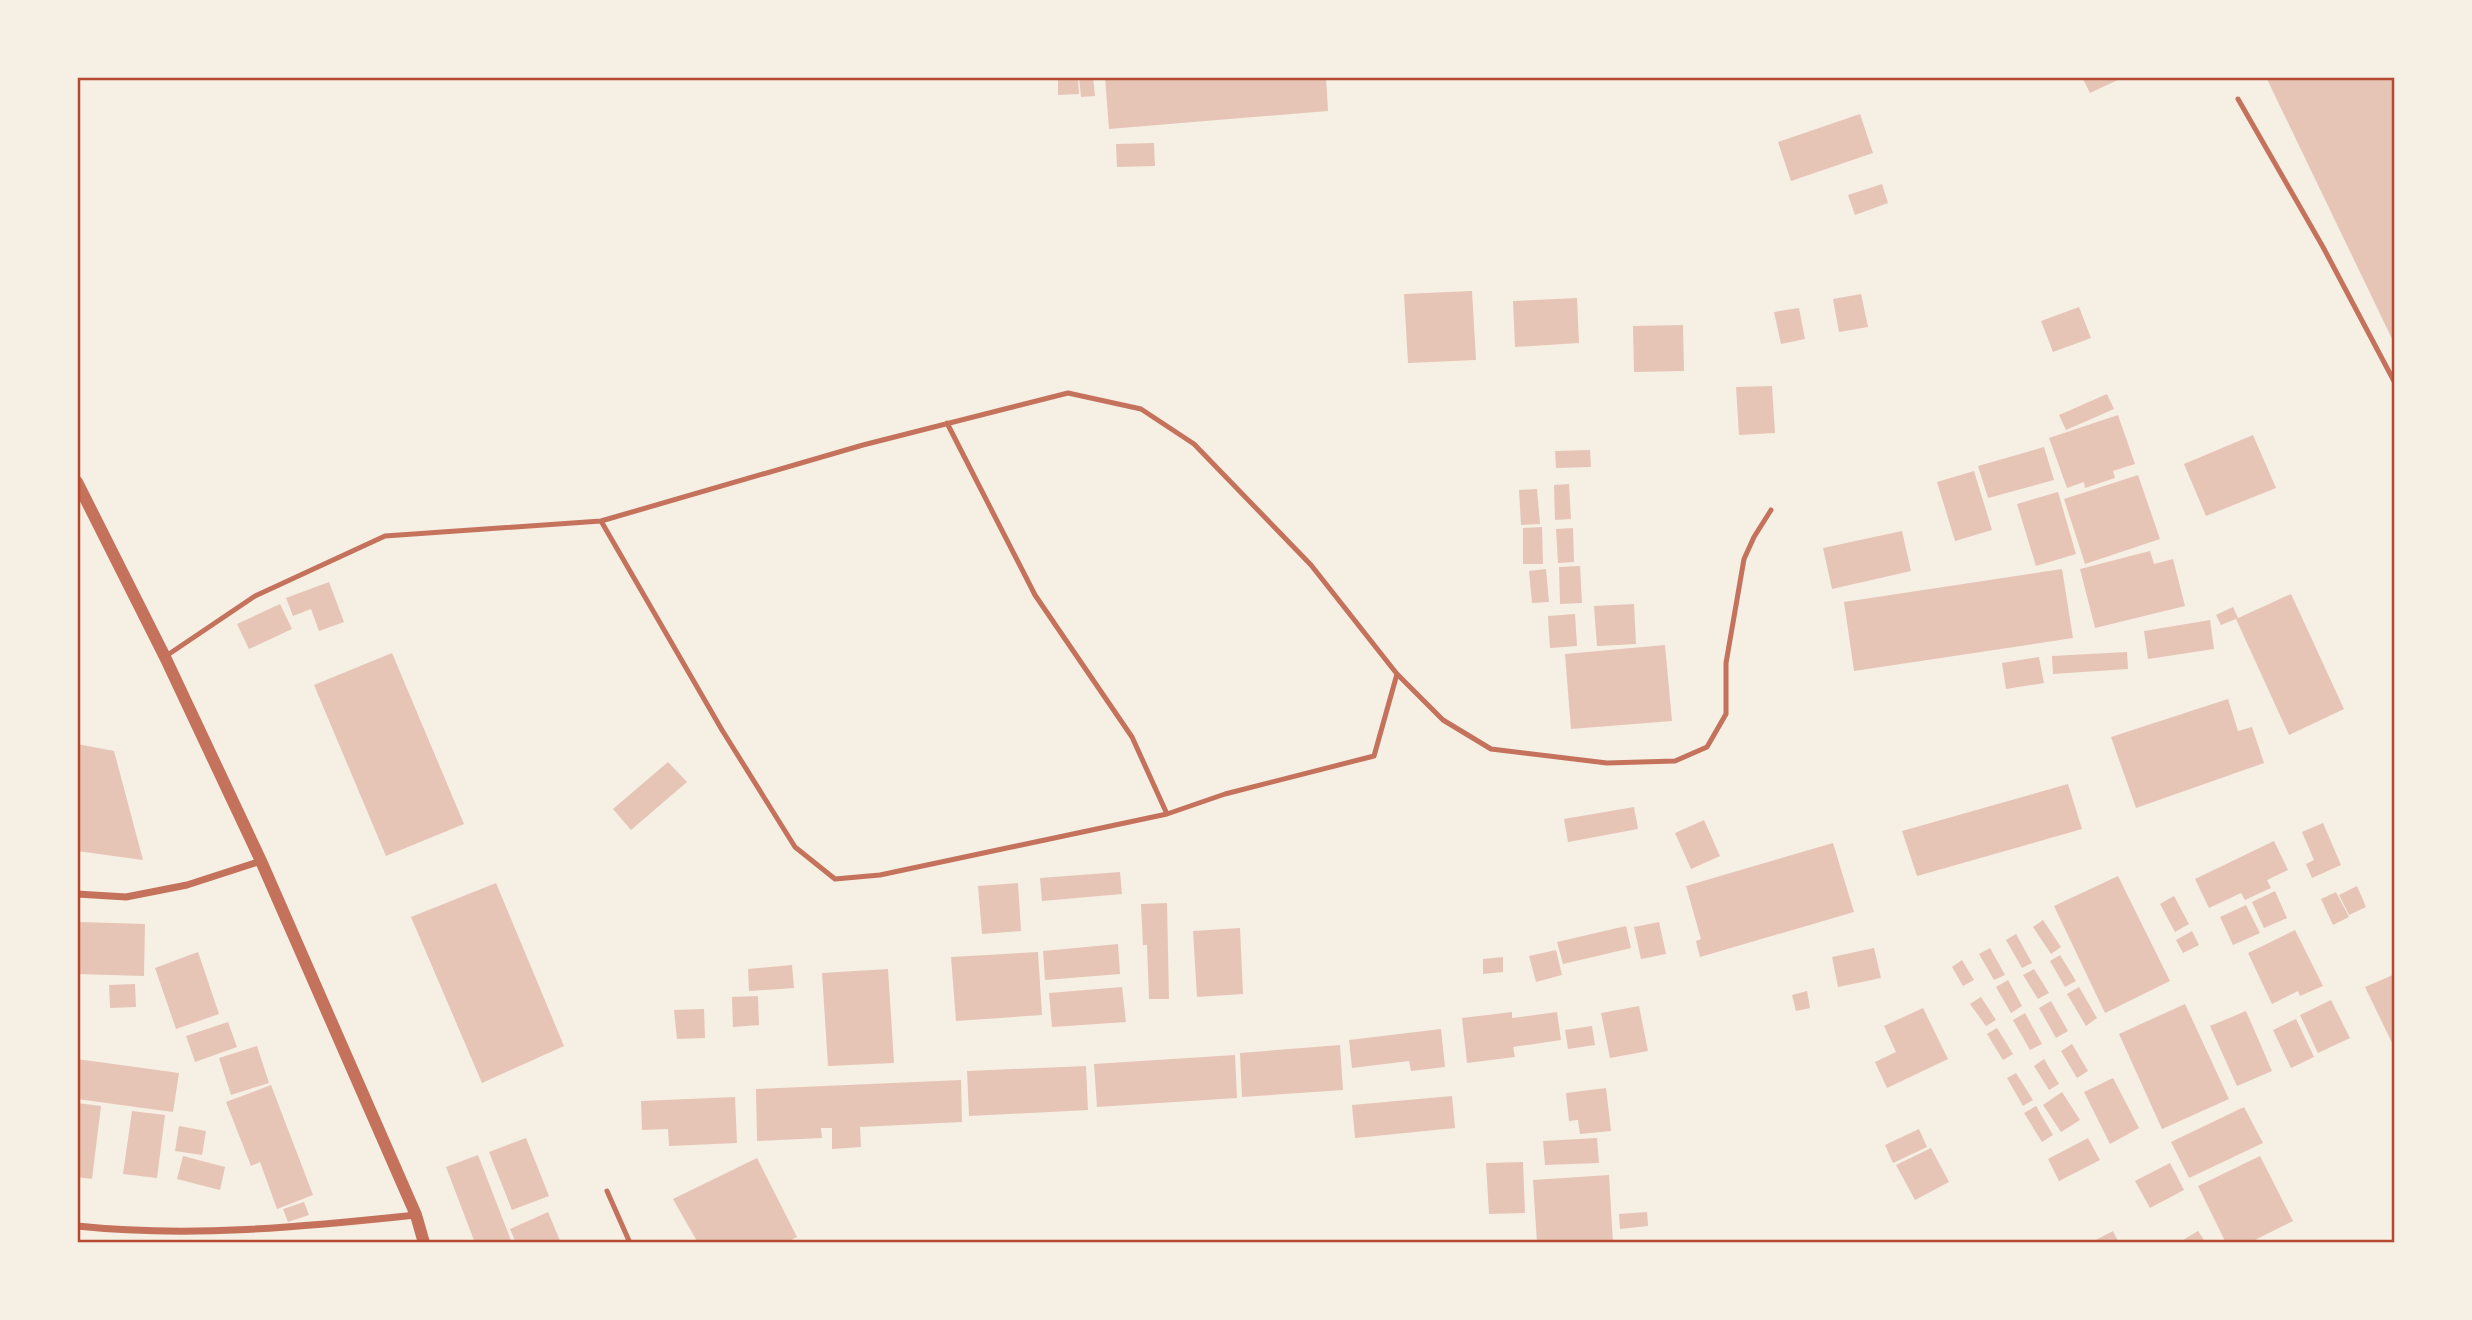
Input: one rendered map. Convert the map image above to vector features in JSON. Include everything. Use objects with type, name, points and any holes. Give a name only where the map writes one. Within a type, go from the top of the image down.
[{"type":"street","points":[[77,482],[165,657],[261,861],[416,1215],[424,1243]]},
{"type":"street","points":[[77,894],[127,897],[187,885],[261,861]]},
{"type":"street","points":[[77,1227],[197,1233],[328,1225],[416,1215]]},
{"type":"lane","points":[[2238,99],[2323,247],[2395,383]]},
{"type":"lane","points":[[165,657],[255,596],[385,536],[601,521],[863,445],[1068,393],[1141,409],[1194,444],[1302,556],[1397,674],[1443,720],[1491,749],[1607,763],[1675,761],[1707,747],[1726,714],[1726,663],[1744,559],[1771,510]]},
{"type":"lane","points":[[947,424],[1035,595],[1132,737],[1167,814]]},
{"type":"lane","points":[[601,521],[722,730],[795,847],[835,879],[880,875],[1167,814],[1225,794],[1374,756],[1397,674]]},
{"type":"lane","points":[[607,1191],[630,1243]]},
{"type":"building","points":[[1079,77],[1093,77],[1095,96],[1081,97]]},
{"type":"building","points":[[1105,77],[1326,77],[1328,111],[1109,129]]},
{"type":"building","points":[[2082,77],[2124,77],[2090,93]]},
{"type":"building","points":[[2266,77],[2395,77],[2395,345]]},
{"type":"building","points":[[1078,78],[1079,94],[1058,95],[1058,79]]},
{"type":"building","points":[[1860,114],[1873,153],[1791,181],[1778,142]]},
{"type":"building","points":[[1154,143],[1155,166],[1117,167],[1116,144]]},
{"type":"building","points":[[1882,184],[1888,203],[1855,215],[1848,195]]},
{"type":"building","points":[[1472,291],[1476,360],[1408,363],[1404,294]]},
{"type":"building","points":[[1861,294],[1868,327],[1839,332],[1833,299]]},
{"type":"building","points":[[1577,298],[1579,343],[1515,347],[1513,301]]},
{"type":"building","points":[[2079,307],[2091,338],[2053,352],[2041,321]]},
{"type":"building","points":[[1799,308],[1805,339],[1781,344],[1774,312]]},
{"type":"building","points":[[1683,325],[1684,371],[1634,372],[1633,326]]},
{"type":"building","points":[[1772,386],[1775,433],[1739,435],[1736,387]]},
{"type":"building","points":[[2107,394],[2114,409],[2066,430],[2059,415]]},
{"type":"building","points":[[2118,415],[2135,464],[2113,471],[2115,478],[2085,488],[2084,482],[2067,488],[2049,438]]},
{"type":"building","points":[[2253,435],[2276,488],[2206,516],[2184,464]]},
{"type":"building","points":[[2044,447],[2054,480],[1988,498],[1978,466]]},
{"type":"building","points":[[1590,450],[1591,467],[1556,468],[1555,451]]},
{"type":"building","points":[[1974,471],[1992,530],[1955,541],[1937,482]]},
{"type":"building","points":[[2138,475],[2160,539],[2085,564],[2064,499]]},
{"type":"building","points":[[1569,484],[1571,519],[1555,520],[1554,485]]},
{"type":"building","points":[[1537,489],[1540,524],[1521,525],[1519,490]]},
{"type":"building","points":[[2058,492],[2076,554],[2036,566],[2017,504]]},
{"type":"building","points":[[1542,527],[1543,564],[1523,564],[1523,528]]},
{"type":"building","points":[[1573,528],[1574,562],[1558,563],[1556,529]]},
{"type":"building","points":[[1902,531],[1911,571],[1832,589],[1823,548]]},
{"type":"building","points":[[2150,551],[2154,564],[2173,559],[2185,606],[2095,628],[2080,569]]},
{"type":"building","points":[[1580,566],[1582,603],[1560,604],[1559,567]]},
{"type":"building","points":[[1546,569],[1549,602],[1532,603],[1529,571]]},
{"type":"building","points":[[2062,569],[2073,638],[1854,671],[1844,602]]},
{"type":"building","points":[[329,582],[344,622],[319,631],[311,609],[293,616],[286,598]]},
{"type":"building","points":[[2291,594],[2344,709],[2289,735],[2236,619]]},
{"type":"building","points":[[280,604],[292,629],[249,649],[237,624]]},
{"type":"building","points":[[1634,604],[1636,644],[1597,646],[1594,606]]},
{"type":"building","points":[[2233,607],[2238,618],[2221,625],[2216,615]]},
{"type":"building","points":[[1575,614],[1577,646],[1550,648],[1548,616]]},
{"type":"building","points":[[2210,620],[2214,649],[2148,659],[2144,631]]},
{"type":"building","points":[[1665,645],[1672,721],[1571,729],[1565,654]]},
{"type":"building","points":[[2127,652],[2128,669],[2053,674],[2052,656]]},
{"type":"building","points":[[392,653],[464,824],[386,856],[314,685]]},
{"type":"building","points":[[2039,657],[2044,683],[2006,689],[2002,663]]},
{"type":"building","points":[[2228,699],[2238,731],[2252,727],[2264,763],[2136,808],[2111,737]]},
{"type":"building","points":[[77,744],[114,751],[143,860],[77,851]]},
{"type":"building","points":[[668,762],[687,782],[631,830],[613,809]]},
{"type":"building","points":[[2068,784],[2082,829],[1917,876],[1902,831]]},
{"type":"building","points":[[1634,807],[1638,829],[1568,842],[1564,819]]},
{"type":"building","points":[[1704,820],[1720,856],[1691,869],[1675,833]]},
{"type":"building","points":[[2323,823],[2341,865],[2312,878],[2306,864],[2314,860],[2302,832]]},
{"type":"building","points":[[2274,841],[2288,870],[2267,880],[2271,888],[2245,900],[2241,893],[2209,908],[2195,879]]},
{"type":"building","points":[[1833,843],[1854,912],[1700,957],[1696,941],[1701,939],[1686,886]]},
{"type":"building","points":[[1120,872],[1122,894],[1042,901],[1040,878]]},
{"type":"building","points":[[2118,876],[2170,981],[2105,1013],[2054,906]]},
{"type":"building","points":[[496,883],[564,1046],[482,1083],[411,917]]},
{"type":"building","points":[[1018,883],[1021,931],[982,934],[978,886]]},
{"type":"building","points":[[2357,886],[2366,907],[2349,915],[2339,895]]},
{"type":"building","points":[[2275,891],[2287,918],[2264,928],[2252,902]]},
{"type":"building","points":[[2336,892],[2349,917],[2333,925],[2321,899]]},
{"type":"building","points":[[2174,896],[2189,924],[2175,932],[2160,904]]},
{"type":"building","points":[[1167,903],[1169,999],[1149,999],[1147,945],[1143,945],[1141,904]]},
{"type":"building","points":[[2246,905],[2260,933],[2233,945],[2220,917]]},
{"type":"building","points":[[2043,920],[2061,947],[2051,954],[2033,927]]},
{"type":"building","points":[[79,922],[145,924],[144,976],[77,974]]},
{"type":"building","points":[[1659,922],[1666,954],[1641,959],[1634,927]]},
{"type":"building","points":[[1626,926],[1631,948],[1563,964],[1557,942]]},
{"type":"building","points":[[1240,928],[1243,994],[1197,997],[1193,931]]},
{"type":"building","points":[[2295,930],[2323,986],[2300,996],[2298,991],[2272,1004],[2248,953]]},
{"type":"building","points":[[2192,931],[2199,945],[2183,953],[2176,940]]},
{"type":"building","points":[[2016,934],[2032,963],[2022,968],[2006,940]]},
{"type":"building","points":[[1118,944],[1120,974],[1045,980],[1043,951]]},
{"type":"building","points":[[1874,948],[1881,978],[1838,987],[1832,957]]},
{"type":"building","points":[[1990,948],[2005,975],[1994,980],[1979,954]]},
{"type":"building","points":[[1556,950],[1562,975],[1536,982],[1529,956]]},
{"type":"building","points":[[198,952],[219,1014],[176,1029],[155,968]]},
{"type":"building","points":[[1038,952],[1042,1015],[956,1021],[951,957]]},
{"type":"building","points":[[2060,955],[2076,981],[2065,987],[2050,961]]},
{"type":"building","points":[[1503,957],[1503,972],[1483,974],[1483,959]]},
{"type":"building","points":[[1962,960],[1974,980],[1963,986],[1952,967]]},
{"type":"building","points":[[792,965],[794,988],[749,991],[748,969]]},
{"type":"building","points":[[888,969],[894,1063],[828,1066],[822,973]]},
{"type":"building","points":[[2034,969],[2049,993],[2038,999],[2023,975]]},
{"type":"building","points":[[2395,974],[2395,1049],[2365,987]]},
{"type":"building","points":[[2008,980],[2022,1006],[2011,1013],[1996,987]]},
{"type":"building","points":[[135,984],[136,1007],[110,1008],[109,985]]},
{"type":"building","points":[[1122,987],[1126,1022],[1052,1027],[1049,993]]},
{"type":"building","points":[[2079,987],[2097,1018],[2086,1026],[2067,994]]},
{"type":"building","points":[[1807,991],[1810,1008],[1796,1011],[1792,995]]},
{"type":"building","points":[[758,996],[759,1025],[733,1027],[732,997]]},
{"type":"building","points":[[1981,997],[1996,1020],[1986,1026],[1970,1004]]},
{"type":"building","points":[[2331,1000],[2350,1038],[2318,1053],[2300,1015]]},
{"type":"building","points":[[2051,1001],[2068,1031],[2056,1038],[2039,1008]]},
{"type":"building","points":[[2185,1004],[2229,1099],[2162,1129],[2119,1034]]},
{"type":"building","points":[[1639,1006],[1648,1051],[1610,1058],[1601,1013]]},
{"type":"building","points":[[1923,1008],[1948,1059],[1887,1088],[1875,1062],[1896,1052],[1884,1026]]},
{"type":"building","points":[[704,1009],[705,1038],[677,1039],[674,1010]]},
{"type":"building","points":[[2246,1011],[2272,1071],[2237,1086],[2210,1026]]},
{"type":"building","points":[[1512,1012],[1512,1018],[1557,1012],[1561,1040],[1513,1047],[1515,1057],[1467,1063],[1462,1018]]},
{"type":"building","points":[[2025,1013],[2042,1044],[2030,1050],[2013,1020]]},
{"type":"building","points":[[2296,1019],[2314,1057],[2291,1068],[2273,1030]]},
{"type":"building","points":[[228,1022],[237,1047],[195,1062],[186,1036]]},
{"type":"building","points":[[1592,1026],[1595,1045],[1568,1049],[1565,1030]]},
{"type":"building","points":[[1997,1028],[2013,1054],[2003,1060],[1987,1034]]},
{"type":"building","points":[[1441,1029],[1445,1067],[1411,1071],[1409,1061],[1352,1068],[1349,1040]]},
{"type":"building","points":[[2072,1044],[2088,1071],[2077,1078],[2061,1051]]},
{"type":"building","points":[[1340,1045],[1343,1090],[1242,1097],[1240,1053]]},
{"type":"building","points":[[257,1046],[269,1083],[231,1095],[219,1058]]},
{"type":"building","points":[[1235,1055],[1237,1098],[1097,1107],[1094,1064]]},
{"type":"building","points":[[77,1059],[179,1073],[173,1112],[77,1099]]},
{"type":"building","points":[[2044,1059],[2059,1084],[2049,1090],[2034,1066]]},
{"type":"building","points":[[1086,1066],[1088,1110],[969,1116],[967,1071]]},
{"type":"building","points":[[2016,1073],[2033,1100],[2023,1106],[2007,1078]]},
{"type":"building","points":[[2113,1078],[2139,1128],[2110,1144],[2084,1092]]},
{"type":"building","points":[[961,1080],[962,1122],[860,1127],[861,1147],[832,1149],[832,1128],[821,1128],[822,1138],[757,1141],[756,1089]]},
{"type":"building","points":[[271,1085],[313,1195],[277,1209],[260,1162],[251,1166],[226,1102]]},
{"type":"building","points":[[1606,1088],[1611,1131],[1580,1134],[1578,1120],[1569,1121],[1566,1093]]},
{"type":"building","points":[[2062,1092],[2080,1120],[2061,1132],[2043,1105]]},
{"type":"building","points":[[1452,1096],[1455,1128],[1355,1138],[1352,1105]]},
{"type":"building","points":[[735,1097],[737,1143],[669,1146],[668,1129],[642,1130],[641,1101]]},
{"type":"building","points":[[77,1103],[101,1106],[92,1179],[77,1177]]},
{"type":"building","points":[[2036,1106],[2053,1135],[2042,1142],[2024,1113]]},
{"type":"building","points":[[2244,1107],[2263,1143],[2189,1178],[2171,1142]]},
{"type":"building","points":[[132,1111],[165,1115],[157,1178],[123,1174]]},
{"type":"building","points":[[179,1126],[206,1131],[202,1155],[175,1151]]},
{"type":"building","points":[[1919,1129],[1927,1147],[1893,1163],[1885,1145]]},
{"type":"building","points":[[526,1138],[549,1196],[512,1210],[489,1152]]},
{"type":"building","points":[[1597,1138],[1599,1163],[1545,1165],[1543,1141]]},
{"type":"building","points":[[2088,1138],[2100,1160],[2059,1181],[2048,1159]]},
{"type":"building","points":[[1931,1148],[1949,1182],[1915,1200],[1896,1165]]},
{"type":"building","points":[[478,1155],[512,1243],[475,1243],[446,1167]]},
{"type":"building","points":[[183,1156],[225,1167],[220,1190],[177,1179]]},
{"type":"building","points":[[2260,1156],[2293,1221],[2249,1243],[2226,1243],[2198,1186]]},
{"type":"building","points":[[757,1158],[797,1237],[785,1243],[698,1243],[673,1199]]},
{"type":"building","points":[[1523,1162],[1525,1213],[1489,1214],[1486,1163]]},
{"type":"building","points":[[2170,1163],[2184,1190],[2150,1208],[2135,1181]]},
{"type":"building","points":[[1609,1175],[1613,1243],[1537,1243],[1533,1180]]},
{"type":"building","points":[[304,1202],[309,1215],[288,1222],[283,1209]]},
{"type":"building","points":[[548,1212],[561,1243],[516,1243],[510,1229]]},
{"type":"building","points":[[1647,1212],[1648,1226],[1620,1229],[1619,1214]]},
{"type":"building","points":[[2113,1231],[2119,1243],[2090,1243]]},
{"type":"building","points":[[2198,1231],[2206,1243],[2178,1243]]}]
